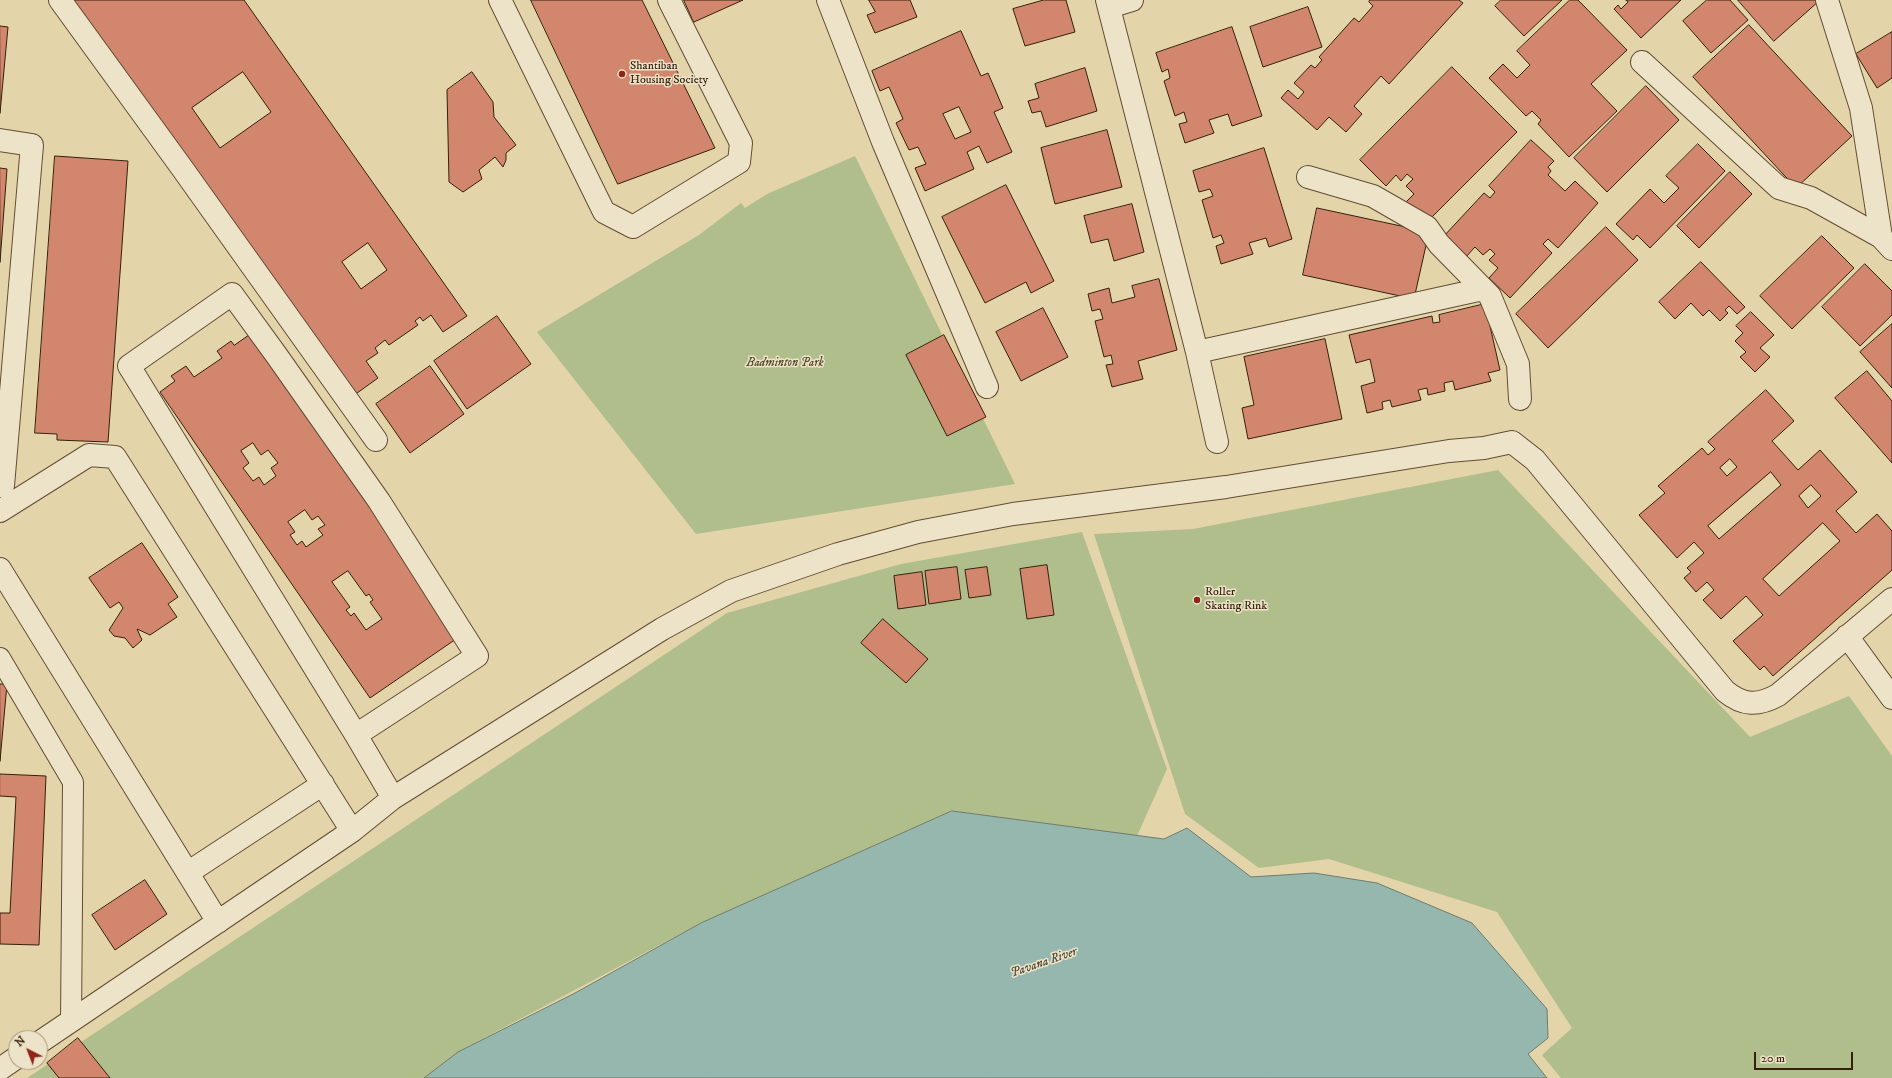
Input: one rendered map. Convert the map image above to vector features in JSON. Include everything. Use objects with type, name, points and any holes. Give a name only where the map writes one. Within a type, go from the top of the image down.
[{"type":"street","points":[[60,0],[376,440]]},
{"type":"street","points":[[500,0],[604,212],[633,227],[739,162],[741,143],[669,0]]},
{"type":"street","points":[[828,0],[884,142],[987,387]]},
{"type":"street","points":[[1132,0],[1108,4],[1197,352],[1217,442]]},
{"type":"street","points":[[1827,0],[1861,108],[1887,243]]},
{"type":"street","points":[[1642,62],[1779,188],[1811,198],[1887,243]]},
{"type":"street","points":[[0,140],[32,145],[3,486],[0,486]]},
{"type":"street","points":[[1308,178],[1373,196],[1427,227],[1439,244],[1490,296],[1518,364],[1520,399]]},
{"type":"street","points":[[1197,352],[1483,288]]},
{"type":"street","points":[[356,735],[477,656],[379,501],[232,294],[129,366],[356,735],[393,798]]},
{"type":"street","points":[[48,1037],[352,830],[393,798],[662,629],[731,591],[838,554],[918,532],[1013,514],[1226,487],[1449,451],[1484,448],[1512,442],[1535,460],[1725,691],[1734,699],[1756,704],[1767,701],[1778,694],[1892,599]]},
{"type":"street","points":[[0,511],[89,455],[115,457],[352,830]]},
{"type":"street","points":[[0,569],[189,872],[218,922]]},
{"type":"street","points":[[1847,636],[1892,698]]},
{"type":"street","points":[[189,872],[323,784]]},
{"type":"lane","points":[[0,658],[73,782],[71,1021]]},
{"type":"green space","name":"Badminton Park","points":[[855,156],[1015,484],[696,534],[537,332],[699,235],[741,203],[745,208],[767,194]]},
{"type":"green space","points":[[1498,470],[1750,737],[1849,696],[1892,756],[1892,1078],[1561,1078],[1542,1055],[1572,1028],[1497,912],[1329,859],[1259,868],[1185,814],[1094,534],[1193,529]]},
{"type":"green space","points":[[1082,532],[1167,769],[1137,836],[952,811],[701,923],[458,1052],[424,1078],[27,1078],[39,1070],[48,1070],[48,1064],[727,613],[901,564]]},
{"type":"water","name":"Pavana River","points":[[952,811],[1164,839],[1187,828],[1251,877],[1314,873],[1377,883],[1472,923],[1547,1009],[1548,1038],[1528,1054],[1547,1078],[424,1078],[458,1052],[575,993],[701,923]]},
{"type":"building","points":[[73,0],[244,0],[467,316],[443,332],[431,315],[423,321],[420,317],[415,321],[418,325],[389,345],[385,340],[375,348],[378,353],[366,361],[378,378],[353,396]],"holes":[[[243,72],[271,112],[220,148],[192,108]],[[368,243],[387,270],[361,289],[342,262]]]},
{"type":"building","name":"Shantiban Housing Society","points":[[531,0],[642,0],[715,148],[618,184]]},
{"type":"building","points":[[684,0],[743,0],[694,22]]},
{"type":"building","points":[[869,0],[910,0],[917,17],[875,33],[867,15],[875,12]]},
{"type":"building","points":[[1044,0],[1066,0],[1075,32],[1025,46],[1013,9]]},
{"type":"building","points":[[1370,0],[1459,0],[1463,3],[1389,84],[1381,76],[1354,106],[1362,114],[1346,132],[1329,117],[1317,130],[1281,98],[1288,90],[1298,99],[1304,92],[1294,83],[1311,65],[1315,68],[1322,60],[1319,57],[1354,18],[1359,22],[1373,6],[1369,2]]},
{"type":"building","points":[[1501,0],[1562,0],[1524,36],[1495,6]]},
{"type":"building","points":[[1570,0],[1578,0],[1627,50],[1591,84],[1617,111],[1569,157],[1538,124],[1541,120],[1532,111],[1526,116],[1489,78],[1503,64],[1517,78],[1530,65],[1517,51]]},
{"type":"building","points":[[1626,0],[1681,0],[1641,38],[1614,9],[1618,5],[1621,9],[1628,2]]},
{"type":"building","points":[[1707,0],[1730,0],[1748,20],[1711,53],[1683,21]]},
{"type":"building","points":[[1738,0],[1819,0],[1819,1],[1774,41]]},
{"type":"building","points":[[1308,7],[1322,47],[1263,67],[1250,27]]},
{"type":"building","points":[[1749,25],[1852,136],[1796,188],[1693,77]]},
{"type":"building","points":[[0,26],[8,27],[0,113]]},
{"type":"building","points":[[1232,27],[1262,116],[1232,126],[1228,114],[1209,120],[1214,133],[1185,143],[1179,124],[1187,122],[1184,112],[1175,116],[1164,81],[1170,78],[1168,69],[1162,72],[1156,53]]},
{"type":"building","points":[[961,31],[981,76],[988,73],[1003,108],[994,112],[1012,152],[987,163],[979,146],[967,152],[974,169],[925,191],[915,168],[926,164],[918,147],[909,150],[896,123],[903,119],[889,87],[880,91],[872,71]],"holes":[[[959,107],[971,132],[955,139],[943,114]]]},
{"type":"building","points":[[1892,32],[1892,78],[1877,88],[1856,54]]},
{"type":"building","points":[[1452,67],[1517,132],[1426,223],[1406,202],[1414,194],[1406,186],[1413,179],[1407,174],[1401,181],[1396,175],[1386,186],[1360,160]]},
{"type":"building","points":[[1085,68],[1097,111],[1046,127],[1041,111],[1032,113],[1028,101],[1039,98],[1035,84]]},
{"type":"building","points":[[472,72],[493,102],[494,117],[516,145],[506,153],[506,160],[503,167],[495,157],[479,170],[482,179],[463,192],[449,182],[447,90]]},
{"type":"building","points":[[1646,86],[1679,120],[1607,192],[1574,158]]},
{"type":"building","points":[[1107,130],[1122,187],[1055,204],[1041,148]]},
{"type":"building","points":[[1531,140],[1554,161],[1548,167],[1551,171],[1548,175],[1565,191],[1575,181],[1598,203],[1558,248],[1548,239],[1543,244],[1552,253],[1510,298],[1489,278],[1498,268],[1489,260],[1495,254],[1490,249],[1483,255],[1475,247],[1465,258],[1443,237],[1484,193],[1490,198],[1495,192],[1489,186]]},
{"type":"building","points":[[1698,144],[1725,171],[1650,248],[1637,235],[1633,240],[1616,224],[1650,189],[1664,203],[1679,188],[1666,176]]},
{"type":"building","points":[[1264,148],[1292,239],[1269,247],[1266,238],[1249,243],[1253,254],[1221,264],[1216,246],[1224,243],[1221,235],[1213,238],[1202,200],[1213,196],[1210,189],[1199,192],[1193,171]]},
{"type":"building","points":[[55,156],[128,161],[108,442],[57,440],[57,434],[35,433]]},
{"type":"building","points":[[0,168],[7,169],[0,262]]},
{"type":"building","points":[[1730,172],[1752,194],[1699,248],[1677,226]]},
{"type":"building","points":[[1006,185],[1054,281],[1031,293],[1026,282],[985,303],[942,217]]},
{"type":"building","points":[[1132,204],[1144,252],[1114,261],[1108,239],[1091,243],[1084,216]]},
{"type":"building","points":[[1317,208],[1429,232],[1414,299],[1303,275]]},
{"type":"building","points":[[1606,227],[1638,260],[1548,348],[1516,314]]},
{"type":"building","points":[[1822,236],[1854,268],[1792,329],[1760,296]]},
{"type":"building","points":[[1701,262],[1745,307],[1737,314],[1729,306],[1725,310],[1728,313],[1720,321],[1709,310],[1703,316],[1691,303],[1675,319],[1659,302]]},
{"type":"building","points":[[1865,264],[1892,291],[1892,315],[1860,346],[1822,307]]},
{"type":"building","points":[[1159,279],[1177,350],[1138,361],[1143,379],[1112,387],[1106,365],[1113,364],[1111,355],[1104,357],[1095,321],[1103,319],[1100,309],[1092,311],[1088,294],[1109,288],[1112,303],[1135,297],[1132,286]]},
{"type":"building","points":[[1485,304],[1500,370],[1488,373],[1491,381],[1455,390],[1453,381],[1444,383],[1445,391],[1428,395],[1427,388],[1418,390],[1421,400],[1392,407],[1390,400],[1382,402],[1383,409],[1367,413],[1361,386],[1375,382],[1370,359],[1356,363],[1349,335],[1432,316],[1433,323],[1440,322],[1439,315]]},
{"type":"building","points":[[1043,308],[1068,357],[1021,381],[996,332]]},
{"type":"building","points":[[1751,312],[1774,335],[1760,348],[1770,357],[1755,372],[1740,357],[1746,352],[1735,341],[1743,333],[1736,326]]},
{"type":"building","points":[[497,316],[531,364],[467,409],[434,361]]},
{"type":"building","points":[[1892,324],[1892,388],[1860,352]]},
{"type":"building","points":[[251,334],[459,637],[370,698],[160,392],[175,381],[171,376],[186,366],[194,377],[222,358],[217,351],[231,341],[234,345]],"holes":[[[253,443],[261,455],[268,450],[278,463],[271,468],[276,476],[264,485],[259,477],[253,481],[243,468],[249,463],[241,451]],[[305,510],[312,520],[318,516],[325,525],[318,529],[323,535],[306,547],[302,541],[297,545],[290,535],[295,532],[288,522]],[[348,571],[366,596],[369,594],[373,600],[370,602],[382,619],[366,630],[354,613],[351,616],[346,610],[350,607],[332,582]]]},
{"type":"building","points":[[944,335],[986,417],[947,436],[906,355]]},
{"type":"building","points":[[1325,339],[1342,419],[1248,439],[1242,408],[1254,405],[1244,357]]},
{"type":"building","points":[[430,366],[464,414],[410,453],[376,404]]},
{"type":"building","points":[[1867,371],[1892,401],[1892,463],[1835,398]]},
{"type":"building","points":[[1766,390],[1794,421],[1772,441],[1798,470],[1820,450],[1857,492],[1836,511],[1856,533],[1877,514],[1892,531],[1892,570],[1773,676],[1764,666],[1760,670],[1733,641],[1763,615],[1746,596],[1721,619],[1703,600],[1714,590],[1707,582],[1696,592],[1684,578],[1691,572],[1687,568],[1704,553],[1694,542],[1677,558],[1639,515],[1665,493],[1658,486],[1702,448],[1708,455],[1715,449],[1708,442]],"holes":[[[1730,459],[1737,467],[1727,476],[1720,468]],[[1771,472],[1781,485],[1719,539],[1708,526]],[[1811,485],[1821,496],[1808,508],[1799,496]],[[1823,523],[1840,541],[1779,596],[1763,579]]]},
{"type":"building","points":[[142,543],[178,597],[168,604],[177,617],[150,635],[137,629],[142,640],[133,648],[125,638],[114,636],[109,630],[123,608],[119,602],[110,608],[89,578]]},
{"type":"building","points":[[1047,565],[1054,615],[1027,619],[1020,569]]},
{"type":"building","points":[[957,567],[961,599],[929,604],[925,571]]},
{"type":"building","points":[[987,567],[991,595],[969,598],[965,570]]},
{"type":"building","points":[[922,572],[926,605],[898,609],[894,576]]},
{"type":"building","points":[[883,619],[928,659],[906,683],[861,643]]},
{"type":"building","points":[[0,684],[7,684],[0,761]]},
{"type":"building","points":[[0,774],[46,776],[39,945],[0,944],[0,913],[10,913],[16,797],[0,796]]},
{"type":"building","points":[[145,880],[167,914],[115,950],[92,915]]},
{"type":"building","points":[[78,1038],[110,1078],[59,1078],[48,1062]]},
{"type":"place","name":"Shantiban Housing Society","points":[[622,74]]},
{"type":"place","name":"Roller Skating Rink","points":[[1197,600]]}]
